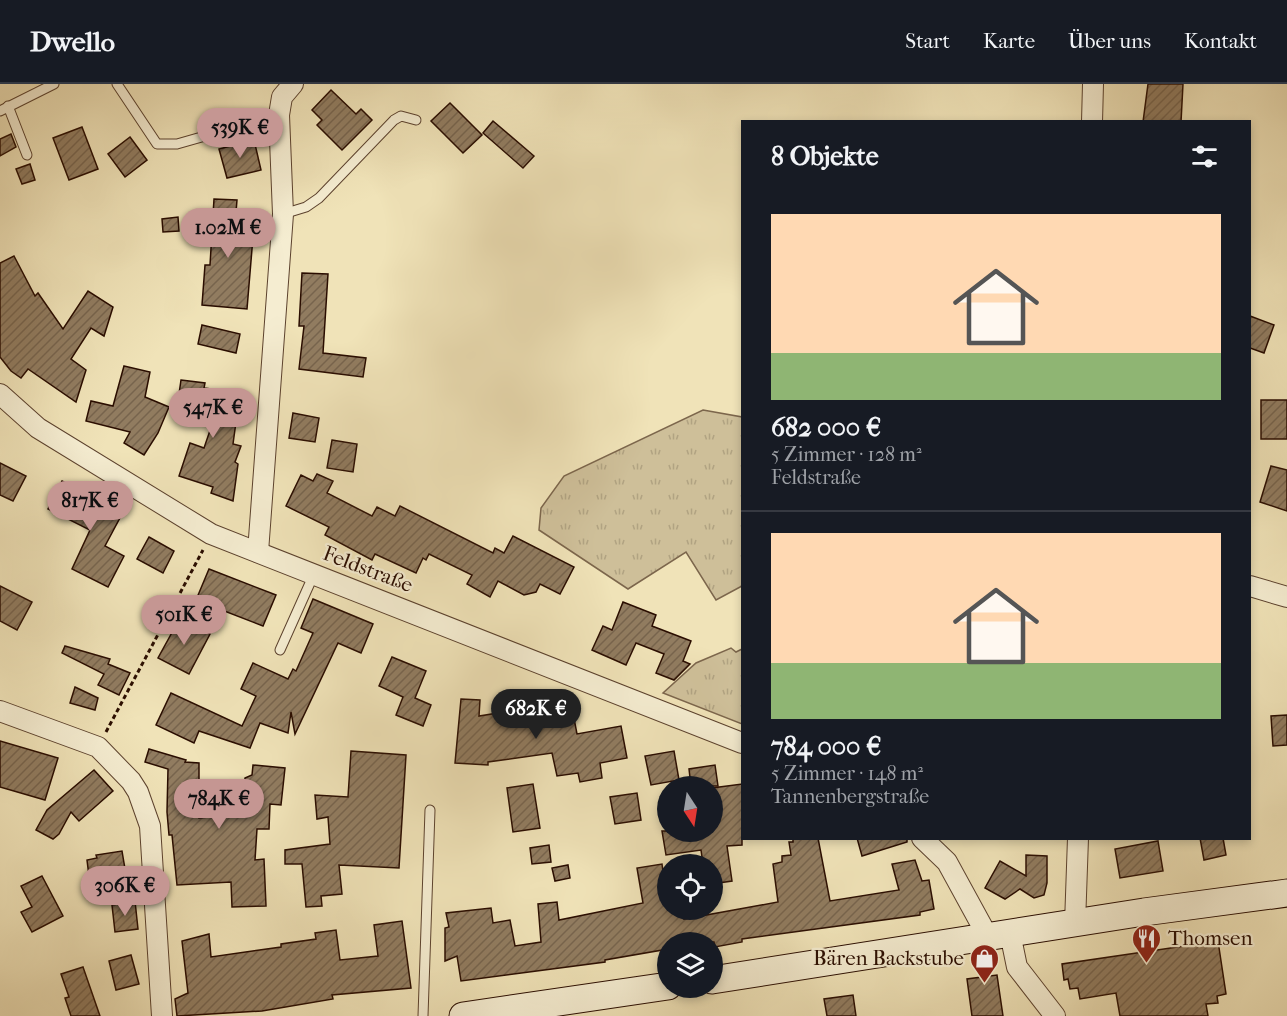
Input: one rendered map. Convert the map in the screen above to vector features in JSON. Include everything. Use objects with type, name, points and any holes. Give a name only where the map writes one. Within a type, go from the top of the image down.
[{"type":"main road","points":[[723,978],[1144,912],[1287,894]]},
{"type":"main road","points":[[463,1016],[657,988]]},
{"type":"street","points":[[258,552],[283,214],[279,115],[282,97],[293,84]]},
{"type":"street","points":[[1092,120],[1093,84]]},
{"type":"street","name":"Feldstraße","points":[[0,394],[38,428],[211,534],[741,743]]},
{"type":"street","points":[[1251,586],[1287,597]]},
{"type":"street","points":[[0,711],[98,747],[131,781],[150,826],[162,1016]]},
{"type":"street","points":[[924,840],[947,862],[999,935],[1017,967],[1055,1016]]},
{"type":"street","points":[[1075,924],[1077,840]]},
{"type":"lane","points":[[27,156],[4,109],[54,84]]},
{"type":"lane","points":[[117,84],[157,144],[177,144],[279,115]]},
{"type":"lane","points":[[283,214],[306,207],[319,198],[394,120],[401,116],[416,120]]},
{"type":"lane","points":[[280,650],[314,574]]},
{"type":"lane","points":[[423,1016],[430,810]]},
{"type":"path","points":[[98,747],[211,534]]},
{"type":"green space","points":[[703,410],[741,417],[741,587],[716,600],[686,552],[628,589],[539,530],[541,508],[564,476]]},
{"type":"green space","points":[[731,648],[736,652],[741,650],[741,724],[663,693],[696,663]]},
{"type":"building","points":[[1148,84],[1183,84],[1181,120],[1143,120]]},
{"type":"building","points":[[331,90],[356,114],[361,109],[372,120],[342,150],[317,125],[322,120],[312,110]]},
{"type":"building","points":[[450,103],[482,135],[463,153],[431,121]]},
{"type":"building","points":[[493,121],[534,156],[523,168],[483,133]]},
{"type":"building","points":[[82,127],[98,169],[69,180],[53,138]]},
{"type":"building","points":[[11,134],[16,147],[0,156],[0,139]]},
{"type":"building","points":[[130,137],[147,160],[125,177],[108,154]]},
{"type":"building","points":[[254,140],[261,170],[227,178],[219,149]]},
{"type":"building","points":[[30,164],[35,180],[22,184],[16,169]]},
{"type":"building","points":[[214,199],[237,200],[235,224],[254,225],[247,309],[202,305],[205,265],[210,265]]},
{"type":"building","points":[[178,217],[179,231],[163,232],[162,219]]},
{"type":"building","points":[[14,256],[35,296],[38,293],[63,329],[88,291],[113,307],[104,336],[91,328],[71,359],[86,370],[76,402],[28,369],[21,378],[11,371],[0,357],[0,263]]},
{"type":"building","points":[[302,273],[328,274],[323,353],[366,358],[363,377],[299,369],[304,326],[299,326]]},
{"type":"building","points":[[1251,316],[1274,325],[1264,353],[1251,348]]},
{"type":"building","points":[[202,325],[240,334],[236,353],[198,344]]},
{"type":"building","points":[[124,366],[150,372],[145,397],[169,407],[158,433],[144,455],[124,443],[130,432],[86,421],[91,401],[113,406]]},
{"type":"building","points":[[181,380],[205,383],[204,388],[240,393],[233,444],[241,446],[235,462],[238,464],[233,501],[211,493],[213,487],[179,476],[190,443],[204,448],[216,413],[177,408]]},
{"type":"building","points":[[1261,400],[1287,400],[1287,439],[1261,439]]},
{"type":"building","points":[[293,413],[319,418],[315,442],[289,438]]},
{"type":"building","points":[[332,440],[357,444],[353,472],[327,468]]},
{"type":"building","points":[[0,463],[26,476],[13,501],[0,495]]},
{"type":"building","points":[[1271,466],[1287,470],[1287,511],[1260,502]]},
{"type":"building","points":[[317,474],[333,481],[327,493],[372,516],[377,507],[395,516],[400,506],[493,553],[495,548],[504,553],[513,536],[574,567],[560,594],[540,584],[536,592],[524,595],[498,581],[490,597],[467,584],[472,575],[429,554],[426,560],[423,558],[416,573],[375,554],[372,560],[325,535],[329,527],[286,506],[301,475],[313,481]]},
{"type":"building","points":[[62,481],[122,514],[105,546],[124,556],[108,587],[72,569],[90,530],[48,509]]},
{"type":"building","points":[[149,537],[174,551],[163,573],[137,559]]},
{"type":"building","points":[[209,569],[276,595],[263,626],[196,600]]},
{"type":"building","points":[[0,586],[32,602],[17,630],[0,621]]},
{"type":"building","points":[[313,599],[373,624],[361,653],[338,643],[295,734],[291,712],[288,733],[260,723],[250,748],[199,731],[194,743],[156,725],[171,693],[242,726],[256,696],[241,689],[253,663],[288,679],[293,669],[296,671],[313,633],[301,628]]},
{"type":"building","points":[[623,602],[656,615],[652,626],[691,641],[683,661],[690,664],[674,680],[656,673],[664,654],[636,643],[626,665],[592,650],[603,626],[612,630]]},
{"type":"building","points":[[180,618],[210,634],[189,674],[158,658]]},
{"type":"building","points":[[65,646],[110,659],[108,664],[130,673],[119,695],[98,685],[104,674],[62,653]]},
{"type":"building","points":[[392,657],[426,671],[415,698],[431,705],[423,726],[396,715],[403,697],[379,686]]},
{"type":"building","points":[[75,687],[98,698],[95,710],[70,703]]},
{"type":"building","points":[[461,699],[480,700],[479,716],[523,709],[524,717],[572,708],[577,734],[621,726],[627,758],[600,763],[602,778],[580,782],[578,773],[557,776],[552,753],[488,762],[488,765],[455,763]]},
{"type":"building","points":[[1287,715],[1287,745],[1273,746],[1271,716]]},
{"type":"building","points":[[0,741],[58,758],[45,800],[0,787]]},
{"type":"building","points":[[149,749],[186,760],[185,762],[199,763],[199,818],[242,814],[245,778],[252,775],[253,765],[285,768],[281,805],[270,804],[269,829],[257,829],[255,860],[264,859],[266,906],[232,907],[231,882],[177,885],[172,835],[169,835],[167,812],[168,769],[145,762]]},
{"type":"building","points":[[351,751],[406,755],[399,868],[339,865],[342,894],[321,896],[322,906],[306,907],[302,864],[285,864],[285,850],[330,844],[328,817],[317,819],[315,795],[348,797]]},
{"type":"building","points":[[674,751],[678,776],[657,776],[657,784],[651,785],[645,756]]},
{"type":"building","points":[[715,765],[717,776],[690,776],[689,769]]},
{"type":"building","points":[[94,770],[113,791],[79,821],[71,812],[59,834],[53,839],[36,830],[47,810]]},
{"type":"building","points":[[533,784],[540,828],[513,832],[507,788]]},
{"type":"building","points":[[741,784],[742,845],[727,846],[732,881],[723,882],[723,854],[702,854],[701,850],[666,854],[664,842],[723,842],[723,787]]},
{"type":"building","points":[[637,793],[641,820],[615,824],[610,797]]},
{"type":"building","points":[[818,840],[830,901],[899,890],[892,864],[915,860],[922,881],[929,880],[934,909],[920,912],[920,915],[742,939],[742,942],[723,946],[723,932],[657,932],[657,951],[605,960],[605,962],[461,981],[457,956],[445,961],[445,928],[449,927],[446,913],[491,908],[493,923],[510,920],[515,946],[541,942],[538,904],[557,902],[559,920],[643,903],[637,868],[657,865],[657,920],[723,920],[723,912],[778,902],[773,864],[782,862],[782,856],[791,855],[789,842]]},
{"type":"building","points":[[858,840],[907,840],[907,842],[862,856]]},
{"type":"building","points":[[1200,840],[1223,840],[1226,855],[1204,860]]},
{"type":"building","points":[[1158,841],[1163,871],[1120,878],[1115,849]]},
{"type":"building","points":[[549,845],[551,862],[532,864],[530,848]]},
{"type":"building","points":[[122,851],[126,875],[101,879],[100,874],[89,876],[87,860],[97,858],[96,855]]},
{"type":"building","points":[[1026,855],[1047,856],[1047,883],[1044,895],[1034,898],[1020,889],[1005,899],[985,888],[1000,861],[1026,876]]},
{"type":"building","points":[[568,865],[570,878],[555,881],[552,868]]},
{"type":"building","points":[[42,876],[63,916],[32,932],[21,912],[32,907],[21,886]]},
{"type":"building","points":[[135,901],[138,929],[115,932],[112,905]]},
{"type":"building","points":[[402,921],[411,988],[332,995],[333,999],[262,1011],[177,1016],[175,999],[188,993],[182,941],[209,934],[211,957],[281,947],[281,944],[316,939],[315,933],[336,930],[340,960],[378,956],[374,925]]},
{"type":"building","points":[[1218,941],[1226,994],[1217,996],[1218,1003],[1206,1004],[1208,1016],[1120,1016],[1116,993],[1080,999],[1078,988],[1070,989],[1068,979],[1064,980],[1062,964]]},
{"type":"building","points":[[131,955],[139,984],[116,990],[109,961]]},
{"type":"building","points":[[83,967],[100,1016],[71,1016],[65,998],[69,997],[61,974]]},
{"type":"building","points":[[997,975],[1003,1016],[972,1016],[967,979]]},
{"type":"building","points":[[853,995],[856,1016],[827,1016],[824,999]]},
{"type":"place","name":"Thomsen","points":[[1147,964]]},
{"type":"place","name":"Bären Backstube","points":[[985,984]]}]
